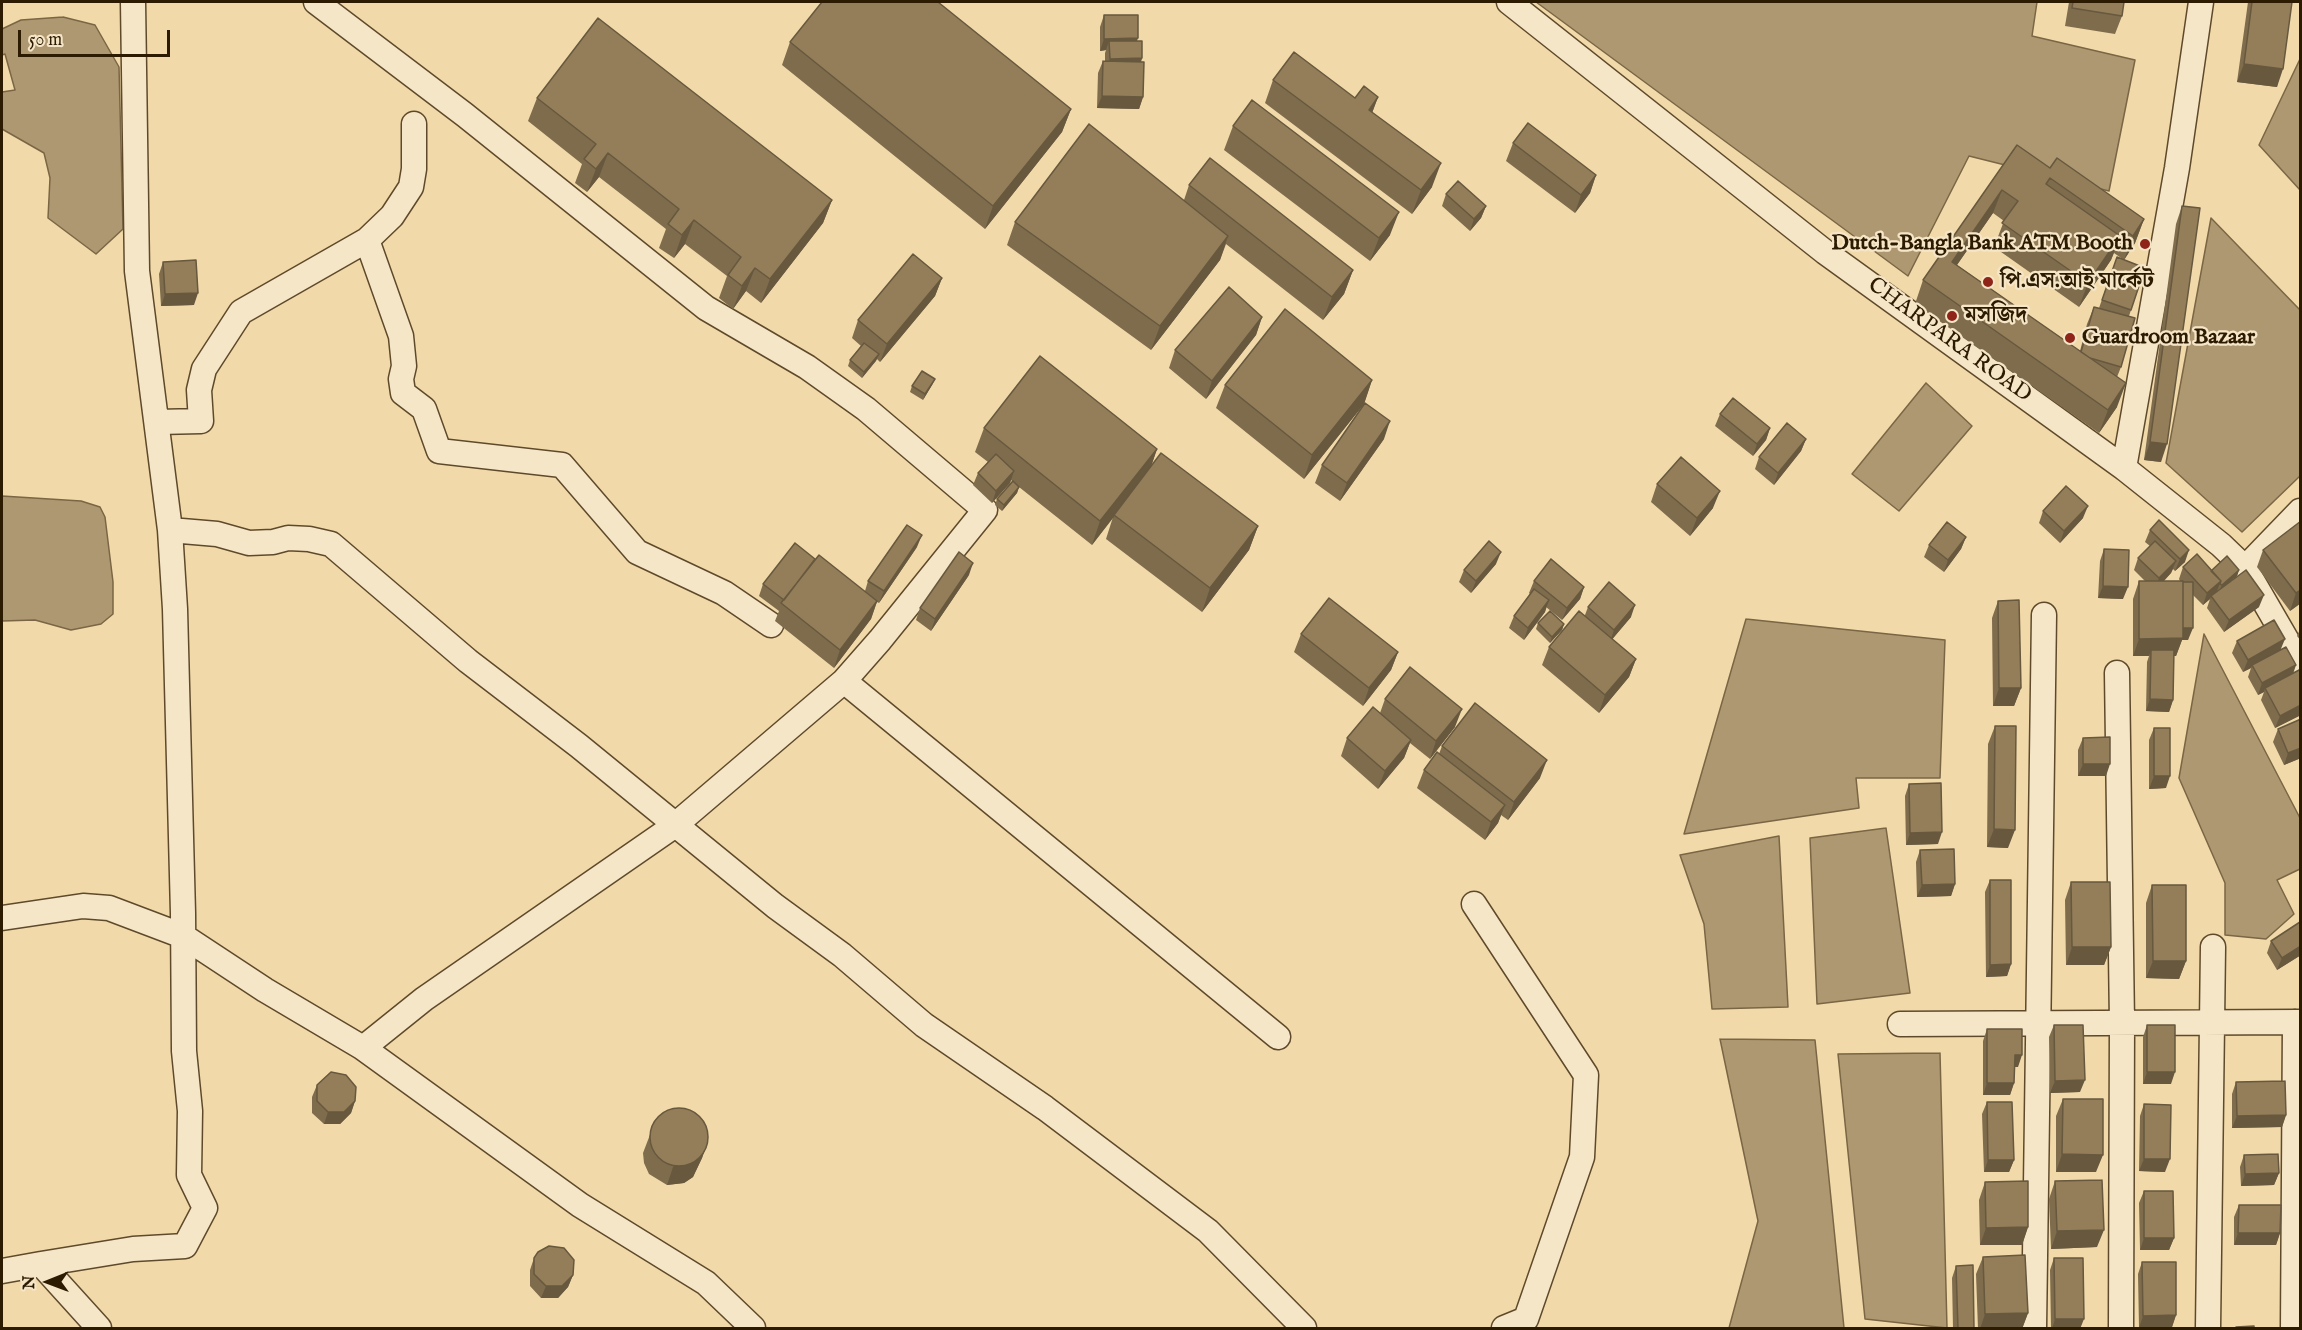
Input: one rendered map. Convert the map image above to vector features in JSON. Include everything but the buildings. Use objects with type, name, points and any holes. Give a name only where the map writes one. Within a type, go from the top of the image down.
[{"type":"street","points":[[2,1271],[133,1249],[185,1246],[205,1208],[189,1175],[190,1111],[184,1051],[175,609],[170,530],[158,422],[137,271],[133,2]]},
{"type":"street","points":[[316,2],[465,115],[706,308],[807,367],[866,409],[985,510],[880,640],[843,681],[674,826],[424,999],[363,1048]]},
{"type":"street","name":"CHARPARA ROAD","points":[[1509,2],[1825,252],[2124,468],[2221,545],[2245,568],[2301,663]]},
{"type":"street","points":[[2124,468],[2177,168],[2201,2]]},
{"type":"street","points":[[158,422],[201,422],[199,390],[204,369],[241,312],[368,240],[392,216],[411,187],[414,169],[414,124]]},
{"type":"street","points":[[368,240],[401,336],[405,366],[401,379],[403,393],[424,409],[439,451],[562,465],[637,552],[724,593],[771,625]]},
{"type":"street","points":[[2245,568],[2301,511]]},
{"type":"street","points":[[170,530],[217,534],[249,543],[273,542],[288,538],[309,539],[331,544],[468,661],[579,746],[774,906],[842,955],[924,1025],[1045,1108],[1208,1231],[1304,1329]]},
{"type":"street","points":[[2034,1329],[2044,615]]},
{"type":"street","points":[[2117,673],[2122,1023],[2121,1329]]},
{"type":"street","points":[[843,681],[1278,1037]]},
{"type":"street","points":[[1474,904],[1586,1076],[1582,1157],[1526,1319],[1504,1329]]},
{"type":"street","points":[[2,918],[83,906],[109,908],[183,936],[264,990],[363,1048],[580,1205],[706,1283],[753,1329]]},
{"type":"street","points":[[2208,1329],[2213,947]]},
{"type":"street","points":[[1899,1024],[2298,1022],[2294,1329]]},
{"type":"street","points":[[41,1264],[99,1329]]},
{"type":"shaded area","points":[[1536,2],[2037,2],[2032,36],[2135,60],[2109,191],[1969,156],[1908,276]]},
{"type":"shaded area","points":[[63,17],[95,25],[119,67],[123,229],[96,254],[48,218],[50,178],[44,153],[2,129],[2,92],[15,90],[5,54],[2,55],[2,29],[21,20]]},
{"type":"shaded area","points":[[2300,59],[2300,190],[2259,145]]},
{"type":"shaded area","points":[[2211,218],[2300,310],[2300,476],[2242,532],[2166,463]]},
{"type":"shaded area","points":[[1926,383],[1972,426],[1899,511],[1852,474]]},
{"type":"shaded area","points":[[2,496],[81,501],[100,507],[105,517],[113,582],[113,614],[101,624],[71,630],[35,620],[2,621]]},
{"type":"shaded area","points":[[1746,619],[1945,640],[1940,778],[1856,778],[1859,808],[1684,834]]},
{"type":"shaded area","points":[[2204,634],[2300,818],[2300,869],[2277,880],[2294,914],[2266,939],[2225,935],[2225,883],[2179,778]]},
{"type":"shaded area","points":[[1886,828],[1910,993],[1817,1004],[1810,838]]},
{"type":"shaded area","points":[[1779,836],[1788,1007],[1712,1009],[1704,924],[1680,855]]},
{"type":"shaded area","points":[[1720,1039],[1815,1040],[1844,1328],[1729,1328],[1758,1221]]},
{"type":"shaded area","points":[[1940,1053],[1947,1328],[1865,1319],[1838,1054]]},
{"type":"place","name":"Dutch-Bangla Bank ATM Booth","points":[[2145,244]]},
{"type":"place","name":"পি.এস.আই মার্কেট","points":[[1988,282]]},
{"type":"place","name":"মসজিদ","points":[[1952,316]]},
{"type":"place","name":"Guardroom Bazaar","points":[[2070,338]]}]
